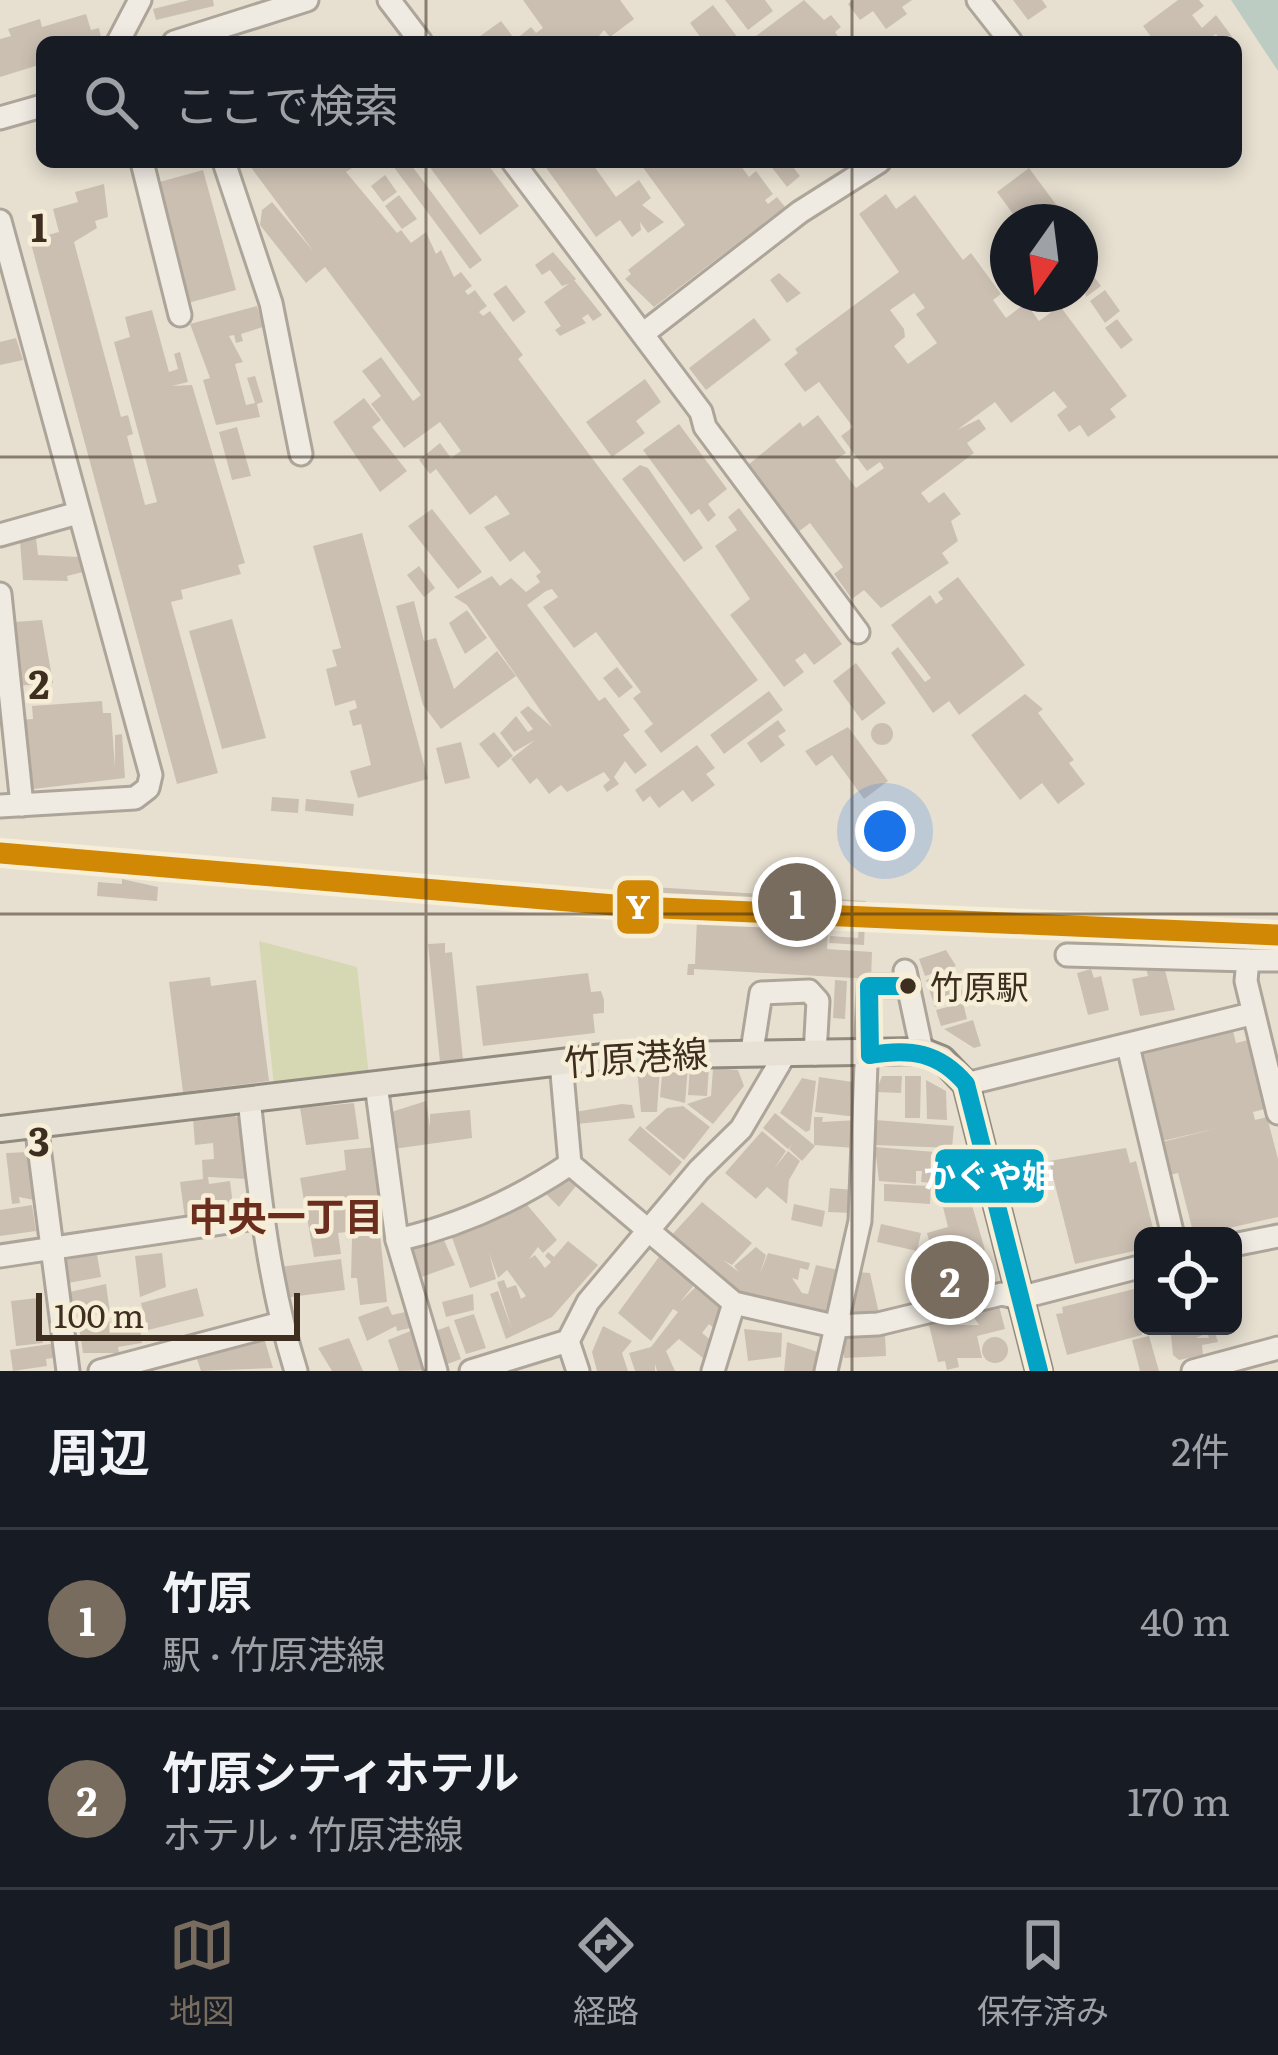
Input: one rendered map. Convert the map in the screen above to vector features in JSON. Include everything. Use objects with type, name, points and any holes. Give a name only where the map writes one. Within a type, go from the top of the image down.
[{"type":"main road","name":"竹原港線","points":[[0,1129],[561,1062],[752,1051],[870,1055],[922,1051]]},
{"type":"main road","points":[[922,1051],[942,1059],[966,1084],[1039,1371]]},
{"type":"street","points":[[121,36],[140,0]]},
{"type":"street","points":[[193,36],[307,0]]},
{"type":"street","points":[[389,0],[416,36]]},
{"type":"street","points":[[978,0],[1006,36]]},
{"type":"street","points":[[0,118],[36,108]]},
{"type":"street","points":[[143,168],[179,315]]},
{"type":"street","points":[[226,168],[271,303],[301,454]]},
{"type":"street","points":[[518,168],[644,333],[701,412],[706,427],[858,632]]},
{"type":"street","points":[[644,333],[800,212],[870,168]]},
{"type":"street","points":[[0,221],[151,775],[148,788],[135,798],[11,806],[0,594]]},
{"type":"street","points":[[0,536],[78,513]]},
{"type":"street","points":[[1067,955],[1278,960]]},
{"type":"street","points":[[1248,960],[1251,1014],[1278,1113]]},
{"type":"street","points":[[826,1371],[860,1221],[870,1055],[869,986],[907,978],[922,1051]]},
{"type":"street","points":[[752,1051],[760,993],[809,991],[818,1001],[815,1054]]},
{"type":"street","points":[[966,1084],[1251,1014]]},
{"type":"street","points":[[1128,1046],[1171,1227]]},
{"type":"street","points":[[578,1371],[568,1341],[588,1302],[699,1169],[741,1130],[785,1054]]},
{"type":"street","points":[[561,1062],[570,1164],[734,1303],[834,1325],[878,1324],[1002,1294],[1019,1298],[1134,1268]]},
{"type":"street","points":[[376,1084],[398,1240],[436,1371]]},
{"type":"street","points":[[249,1099],[262,1217],[281,1323],[296,1371]]},
{"type":"street","points":[[36,1124],[68,1371]]},
{"type":"street","points":[[398,1240],[452,1225],[570,1164]]},
{"type":"street","points":[[0,1256],[262,1217]]},
{"type":"street","points":[[1242,1243],[1278,1236]]},
{"type":"street","points":[[713,1371],[734,1303]]},
{"type":"street","points":[[100,1371],[281,1323]]},
{"type":"street","points":[[471,1371],[568,1341]]},
{"type":"street","points":[[1193,1371],[1278,1348]]},
{"type":"green space","points":[[259,941],[357,967],[369,1076],[274,1086]]},
{"type":"shaded area","points":[[1231,0],[1278,0],[1278,71]]},
{"type":"building","points":[[213,0],[214,6],[156,20],[153,9]]},
{"type":"building","points":[[523,0],[620,0],[634,19],[611,36],[604,30],[599,36],[520,36],[531,27],[536,33],[543,28]]},
{"type":"building","points":[[725,0],[765,0],[773,11],[748,30]]},
{"type":"building","points":[[804,0],[824,20],[831,15],[841,27],[835,32],[838,36],[756,36]]},
{"type":"building","points":[[853,0],[912,0],[902,7],[907,14],[886,29],[873,11],[860,20],[848,4]]},
{"type":"building","points":[[1013,0],[1042,0],[1047,7],[1028,20]]},
{"type":"building","points":[[1178,0],[1199,0],[1204,6],[1192,15],[1202,28],[1216,15],[1232,36],[1150,36],[1143,26]]},
{"type":"building","points":[[713,5],[736,36],[700,36],[690,23]]},
{"type":"building","points":[[86,14],[91,30],[99,28],[101,36],[36,36],[36,66],[0,77],[0,39],[11,36],[8,29],[40,19],[42,27]]},
{"type":"building","points":[[501,21],[512,36],[480,36]]},
{"type":"building","points":[[251,168],[352,168],[346,172],[397,233],[401,230],[411,243],[426,232],[436,254],[441,250],[454,277],[461,272],[472,286],[465,291],[468,295],[475,290],[487,306],[479,312],[483,316],[490,311],[523,355],[518,359],[758,680],[661,753],[644,731],[653,724],[633,698],[641,692],[596,632],[574,648],[543,607],[558,597],[552,589],[546,591],[527,605],[599,701],[605,697],[630,730],[623,735],[647,765],[635,774],[625,761],[614,777],[619,784],[607,792],[603,786],[610,780],[604,772],[567,792],[561,785],[549,794],[537,778],[530,784],[511,759],[535,740],[514,752],[500,733],[516,716],[528,732],[533,729],[520,712],[528,706],[552,727],[467,605],[454,597],[492,576],[500,586],[511,578],[526,592],[540,582],[536,576],[541,572],[524,551],[510,562],[484,527],[510,514],[496,495],[470,515],[436,469],[430,474],[419,460],[440,443],[451,458],[461,451],[440,422],[404,448],[371,404],[381,396],[362,371],[381,357],[413,401],[421,395],[325,267],[306,283],[260,225],[262,210],[272,202],[314,252]]},
{"type":"building","points":[[394,168],[413,168],[482,260],[470,269]]},
{"type":"building","points":[[430,168],[490,168],[519,206],[480,235]]},
{"type":"building","points":[[546,168],[595,168],[616,197],[639,180],[651,198],[642,205],[664,222],[648,233],[640,222],[641,230],[632,237],[620,220],[596,237]]},
{"type":"building","points":[[643,168],[742,168],[749,177],[756,171],[773,194],[765,200],[768,204],[777,197],[785,207],[654,307],[625,279],[631,274],[628,270],[685,225]]},
{"type":"building","points":[[772,168],[794,168],[800,176],[787,187]]},
{"type":"building","points":[[1029,168],[1056,204],[1006,204],[997,192]]},
{"type":"building","points":[[203,170],[236,290],[188,303],[156,183]]},
{"type":"building","points":[[385,175],[397,192],[383,202],[371,186]]},
{"type":"building","points":[[104,184],[108,217],[95,221],[97,228],[74,242],[121,417],[128,415],[133,434],[127,436],[145,505],[157,502],[114,342],[130,337],[125,317],[152,310],[169,372],[178,369],[174,354],[180,352],[188,382],[172,386],[192,385],[245,563],[238,565],[241,574],[181,590],[183,599],[171,602],[218,773],[177,784],[30,240],[59,232],[53,209],[78,202],[75,192]]},
{"type":"building","points":[[886,194],[896,209],[915,195],[963,260],[971,253],[990,279],[990,312],[1002,312],[1006,318],[1014,312],[1032,312],[1039,321],[1052,312],[1064,312],[1127,396],[1110,409],[1116,417],[1088,437],[1080,425],[1069,432],[1057,415],[1067,407],[1054,391],[1011,423],[995,402],[957,430],[979,419],[986,429],[967,443],[974,453],[921,493],[929,503],[944,492],[961,514],[951,521],[958,541],[942,553],[949,563],[881,608],[864,590],[852,599],[834,574],[843,567],[810,523],[798,532],[748,465],[800,422],[803,427],[818,415],[846,453],[835,460],[856,488],[884,468],[880,462],[867,471],[841,436],[853,427],[819,382],[805,392],[784,364],[798,353],[795,349],[899,272],[859,214]],"holes":[[[914,293],[925,308],[916,314],[937,343],[908,364],[894,346],[905,337],[890,310]]]},
{"type":"building","points":[[399,195],[417,219],[402,229],[385,206]]},
{"type":"building","points":[[553,252],[576,279],[571,283],[562,286],[550,270],[542,275],[535,265]]},
{"type":"building","points":[[779,273],[801,293],[787,303],[770,280]]},
{"type":"building","points":[[574,280],[602,315],[593,321],[588,314],[582,318],[586,323],[560,336],[555,330],[561,326],[544,302]]},
{"type":"building","points":[[506,285],[526,312],[513,322],[493,294]]},
{"type":"building","points":[[1105,290],[1120,311],[1105,323],[1098,312],[1098,295]]},
{"type":"building","points":[[257,306],[263,327],[241,334],[243,341],[236,343],[234,335],[229,336],[243,362],[235,364],[246,405],[255,403],[247,378],[255,376],[263,402],[257,404],[260,417],[216,425],[203,380],[210,378],[190,324]]},
{"type":"building","points":[[754,318],[771,340],[706,390],[689,368]]},
{"type":"building","points":[[1117,319],[1133,340],[1121,349],[1105,328]]},
{"type":"building","points":[[16,338],[23,360],[0,365],[0,342]]},
{"type":"building","points":[[645,379],[661,402],[636,421],[645,433],[612,457],[586,422]]},
{"type":"building","points":[[364,398],[381,420],[372,427],[407,471],[380,492],[333,422]]},
{"type":"building","points":[[679,424],[727,489],[708,504],[716,515],[708,522],[699,509],[691,515],[643,450]]},
{"type":"building","points":[[237,427],[251,476],[232,480],[219,432]]},
{"type":"building","points":[[640,465],[648,468],[703,548],[684,562],[622,479]]},
{"type":"building","points":[[739,508],[842,644],[814,665],[805,653],[795,660],[804,672],[784,687],[730,615],[750,599],[715,546],[737,530],[728,517]]},
{"type":"building","points":[[432,509],[482,572],[458,589],[408,526]]},
{"type":"building","points":[[362,533],[428,779],[358,798],[350,771],[371,765],[361,724],[353,726],[349,711],[357,708],[355,700],[335,706],[326,669],[337,666],[332,650],[341,648],[313,546]]},
{"type":"building","points":[[36,538],[38,555],[79,557],[83,572],[67,576],[68,581],[23,580],[20,541]]},
{"type":"building","points":[[419,566],[435,588],[424,597],[407,575]]},
{"type":"building","points":[[958,577],[1025,665],[959,715],[949,701],[933,713],[891,653],[898,647],[925,682],[931,678],[891,625],[930,595],[936,604],[943,599],[938,592]]},
{"type":"building","points":[[414,601],[424,641],[436,638],[454,689],[497,651],[516,676],[441,729],[423,705],[396,606]]},
{"type":"building","points":[[467,610],[487,638],[465,654],[449,623]]},
{"type":"building","points":[[232,619],[266,738],[222,749],[189,631]]},
{"type":"building","points":[[42,620],[53,683],[17,686],[14,622]]},
{"type":"building","points":[[856,663],[886,703],[862,721],[833,681]]},
{"type":"building","points":[[617,667],[633,687],[619,698],[603,678]]},
{"type":"building","points":[[769,691],[783,710],[724,754],[710,735]]},
{"type":"building","points":[[1025,694],[1043,709],[1038,713],[1074,760],[1069,763],[1085,784],[1058,804],[1042,783],[1020,800],[971,735]]},
{"type":"building","points":[[102,701],[103,713],[111,713],[115,767],[115,735],[122,734],[125,778],[25,790],[19,720],[33,719],[32,706]]},
{"type":"building","points":[[778,720],[786,731],[778,736],[785,745],[761,763],[747,743]]},
{"type":"building","points":[[882,723],[893,734],[882,745],[871,734]]},
{"type":"building","points":[[848,727],[888,781],[864,799],[832,755],[816,766],[805,751]]},
{"type":"building","points":[[494,732],[513,756],[498,768],[479,744]]},
{"type":"building","points":[[461,742],[470,778],[445,784],[436,748]]},
{"type":"building","points":[[697,745],[715,768],[706,774],[715,785],[692,802],[683,790],[659,808],[650,796],[643,802],[635,790]]},
{"type":"building","points":[[272,797],[299,799],[298,813],[271,811]]},
{"type":"building","points":[[306,799],[354,804],[353,816],[305,811]]},
{"type":"building","points":[[122,879],[158,887],[157,901],[97,896],[98,882],[122,884]]},
{"type":"building","name":"竹原駅","points":[[653,887],[866,901],[864,945],[829,943],[830,936],[858,938],[860,909],[818,910],[816,932],[828,933],[827,949],[872,952],[871,979],[694,969],[694,975],[687,975],[688,964],[695,964],[697,919],[806,923],[807,909],[652,900]]},
{"type":"building","points":[[445,943],[445,953],[452,952],[463,1060],[440,1062],[428,944]]},
{"type":"building","points":[[946,950],[956,966],[925,976],[919,959]]},
{"type":"building","points":[[1145,965],[1164,966],[1175,1010],[1140,1016],[1132,979],[1148,976]]},
{"type":"building","points":[[1091,969],[1094,978],[1101,976],[1109,1010],[1088,1015],[1077,973]]},
{"type":"building","points":[[955,971],[964,997],[935,1007],[926,980]]},
{"type":"building","points":[[588,973],[591,992],[601,991],[604,1000],[604,1013],[593,1014],[595,1033],[483,1046],[476,986]]},
{"type":"building","points":[[210,977],[211,986],[256,980],[269,1081],[183,1092],[169,982]]},
{"type":"building","points":[[835,980],[847,981],[845,1019],[833,1018]]},
{"type":"building","points":[[963,1003],[967,1019],[941,1026],[936,1010]]},
{"type":"building","points":[[973,1020],[981,1046],[974,1048],[944,1029]]},
{"type":"building","points":[[1233,1031],[1236,1043],[1248,1040],[1265,1109],[1253,1112],[1255,1120],[1267,1117],[1278,1159],[1278,1217],[1234,1227],[1192,1227],[1178,1173],[1166,1176],[1158,1143],[1218,1128],[1158,1142],[1138,1064],[1143,1053]]},
{"type":"building","points":[[663,1065],[688,1067],[685,1103],[660,1097]]},
{"type":"building","points":[[690,1066],[709,1067],[707,1096],[688,1095]]},
{"type":"building","points":[[637,1068],[660,1068],[657,1112],[641,1112]]},
{"type":"building","points":[[713,1068],[738,1070],[744,1086],[713,1124],[687,1104],[711,1096]]},
{"type":"building","points":[[882,1076],[902,1076],[901,1093],[876,1092]]},
{"type":"building","points":[[905,1076],[921,1076],[920,1118],[905,1118]]},
{"type":"building","points":[[819,1077],[859,1083],[856,1117],[815,1112]]},
{"type":"building","points":[[802,1078],[816,1081],[806,1132],[780,1113]]},
{"type":"building","points":[[926,1080],[946,1091],[947,1120],[927,1119]]},
{"type":"building","points":[[426,1101],[430,1127],[430,1114],[470,1110],[472,1138],[393,1149],[388,1113]]},
{"type":"building","points":[[354,1103],[359,1139],[306,1145],[300,1108]]},
{"type":"building","points":[[632,1105],[635,1118],[577,1124],[575,1112]]},
{"type":"building","points":[[683,1106],[710,1127],[684,1160],[645,1128],[667,1108]]},
{"type":"building","points":[[775,1113],[815,1146],[802,1161],[789,1149],[793,1144],[788,1149],[763,1128]]},
{"type":"building","points":[[231,1114],[244,1121],[249,1179],[208,1177],[209,1184],[230,1181],[234,1213],[185,1219],[180,1182],[203,1179],[202,1160],[214,1159],[213,1143],[195,1145],[193,1119]]},
{"type":"building","points":[[814,1117],[823,1117],[822,1122],[857,1120],[855,1148],[814,1145]]},
{"type":"building","points":[[875,1120],[954,1126],[952,1148],[874,1145]]},
{"type":"building","points":[[640,1126],[682,1162],[670,1176],[628,1140]]},
{"type":"building","points":[[762,1131],[786,1151],[774,1169],[788,1151],[800,1161],[789,1180],[787,1204],[767,1187],[756,1199],[725,1173]]},
{"type":"building","points":[[377,1147],[387,1227],[338,1233],[341,1254],[314,1257],[300,1178],[346,1170],[344,1150]]},
{"type":"building","points":[[875,1147],[959,1154],[958,1175],[964,1165],[969,1186],[921,1182],[922,1171],[916,1171],[916,1184],[879,1181]]},
{"type":"building","points":[[1126,1148],[1130,1163],[1136,1161],[1153,1227],[1134,1227],[1134,1251],[1075,1264],[1049,1161]]},
{"type":"building","points":[[29,1152],[34,1200],[19,1197],[20,1203],[12,1204],[6,1153]]},
{"type":"building","points":[[575,1176],[580,1181],[559,1207],[543,1191]]},
{"type":"building","points":[[884,1184],[931,1186],[930,1204],[884,1201]]},
{"type":"building","points":[[830,1188],[854,1190],[853,1213],[828,1212]]},
{"type":"building","points":[[969,1195],[985,1250],[926,1267],[922,1254],[932,1251],[927,1233],[948,1227],[942,1203]]},
{"type":"building","points":[[523,1200],[557,1240],[543,1253],[538,1247],[529,1259],[535,1255],[545,1268],[551,1262],[545,1256],[548,1252],[554,1257],[568,1241],[598,1265],[552,1317],[506,1339],[490,1294],[498,1291],[512,1330],[497,1282],[504,1280],[507,1288],[516,1285],[521,1299],[526,1296],[507,1270],[498,1278],[489,1253],[496,1279],[470,1288],[450,1232],[479,1225]]},
{"type":"building","points":[[702,1202],[752,1243],[732,1265],[723,1260],[739,1272],[734,1266],[756,1247],[766,1255],[760,1274],[768,1253],[810,1263],[808,1270],[800,1268],[798,1280],[792,1278],[802,1293],[808,1294],[816,1265],[838,1270],[828,1309],[822,1313],[745,1299],[668,1239]]},
{"type":"building","points":[[794,1204],[825,1211],[822,1227],[791,1220]]},
{"type":"building","points":[[32,1205],[36,1231],[0,1236],[0,1210]]},
{"type":"building","points":[[881,1224],[921,1233],[917,1251],[877,1242]]},
{"type":"building","points":[[380,1234],[387,1302],[360,1305],[357,1278],[351,1278],[352,1237]]},
{"type":"building","points":[[443,1238],[455,1265],[413,1280],[404,1250]]},
{"type":"building","points":[[96,1249],[101,1277],[68,1283],[63,1254]]},
{"type":"building","points":[[664,1250],[695,1284],[680,1302],[700,1283],[723,1307],[717,1331],[709,1324],[702,1333],[712,1341],[703,1358],[679,1339],[666,1351],[675,1371],[657,1371],[655,1364],[655,1371],[635,1371],[629,1353],[651,1347],[678,1312],[673,1309],[651,1341],[618,1313]]},
{"type":"building","points":[[162,1253],[166,1287],[140,1297],[135,1256]]},
{"type":"building","points":[[985,1253],[994,1286],[915,1308],[906,1274]]},
{"type":"building","points":[[341,1259],[345,1290],[283,1298],[280,1267]]},
{"type":"building","points":[[857,1272],[870,1273],[880,1318],[848,1319]]},
{"type":"building","points":[[106,1284],[110,1313],[69,1319],[65,1293]]},
{"type":"building","points":[[197,1288],[204,1316],[148,1330],[141,1303]]},
{"type":"building","points":[[1134,1289],[1134,1335],[1142,1335],[1067,1355],[1056,1314],[1063,1313],[1062,1307]]},
{"type":"building","points":[[473,1294],[474,1310],[446,1317],[442,1302]]},
{"type":"building","points":[[38,1298],[43,1343],[16,1346],[11,1301]]},
{"type":"building","points":[[998,1302],[1005,1329],[977,1336],[982,1358],[957,1358],[959,1367],[947,1370],[945,1361],[938,1362],[928,1321],[954,1315],[957,1325],[979,1325],[971,1313],[975,1308]]},
{"type":"building","points":[[388,1306],[392,1315],[405,1312],[410,1328],[397,1331],[396,1326],[367,1341],[358,1317]]},
{"type":"building","points":[[474,1314],[486,1348],[466,1354],[454,1320]]},
{"type":"building","points":[[139,1318],[142,1343],[118,1347],[119,1353],[83,1353],[79,1326]]},
{"type":"building","points":[[449,1326],[461,1359],[442,1366],[430,1333]]},
{"type":"building","points":[[603,1326],[632,1341],[622,1353],[628,1371],[597,1371],[592,1352]]},
{"type":"building","points":[[744,1329],[782,1333],[781,1357],[748,1361]]},
{"type":"building","points":[[413,1330],[428,1370],[399,1371],[388,1340]]},
{"type":"building","points":[[885,1333],[886,1356],[844,1358],[842,1335]]},
{"type":"building","points":[[1171,1335],[1216,1335],[1218,1342],[1202,1345],[1203,1355],[1179,1360],[1173,1355]]},
{"type":"building","points":[[1149,1336],[1159,1371],[1140,1371],[1132,1340]]},
{"type":"building","points":[[995,1337],[1008,1350],[995,1363],[982,1350]]},
{"type":"building","points":[[264,1338],[273,1368],[201,1371],[197,1359]]},
{"type":"building","points":[[349,1338],[363,1371],[332,1371],[318,1348]]},
{"type":"building","points":[[787,1342],[818,1352],[818,1371],[784,1371]]},
{"type":"building","points":[[57,1343],[59,1357],[46,1359],[47,1366],[13,1371],[10,1350]]},
{"type":"transit line","name":"Y","points":[[0,853],[638,907],[1278,935]]},
{"type":"transit line","name":"かぐや姫","points":[[870,1055],[869,986],[908,986]]},
{"type":"transit line","name":"かぐや姫","points":[[870,1055],[923,1055],[945,1065],[966,1084],[1039,1371]]},
{"type":"place","name":"竹原","points":[[797,902]]},
{"type":"place","name":"竹原駅","points":[[908,986]]},
{"type":"place","name":"竹原シティホテル","points":[[950,1280]]},
{"type":"district","name":"中央一丁目","points":[[286,1217]]}]
